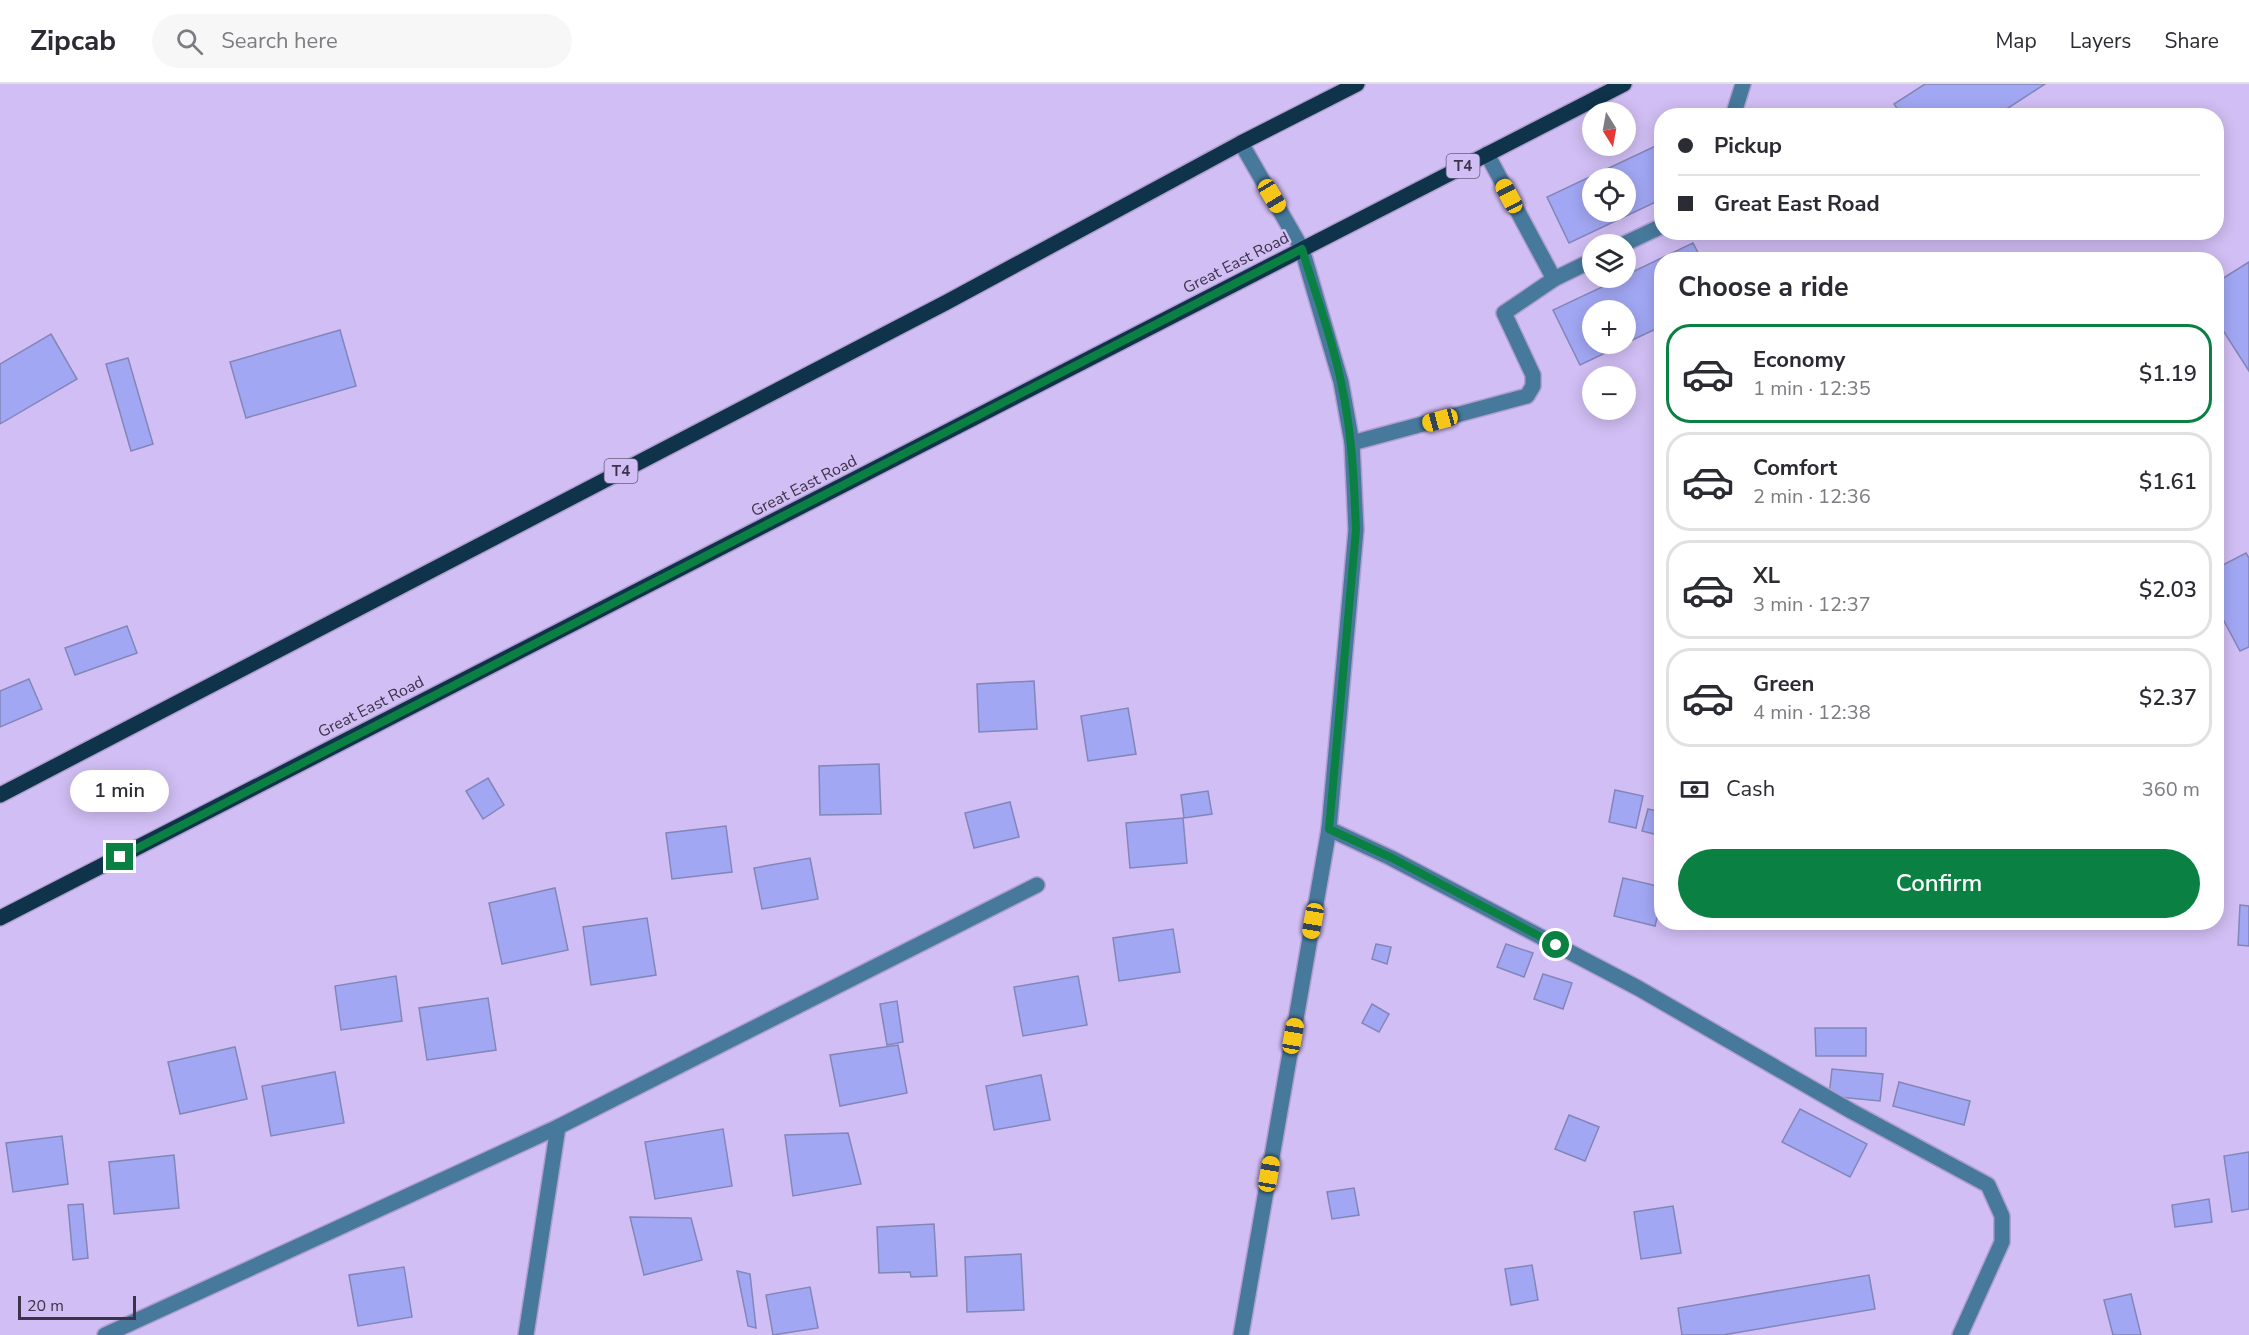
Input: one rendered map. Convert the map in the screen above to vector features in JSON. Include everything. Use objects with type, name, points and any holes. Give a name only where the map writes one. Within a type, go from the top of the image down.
[{"type":"main road","name":"T4","points":[[0,795],[936,307],[1241,143],[1357,84]]},
{"type":"main road","name":"Great East Road","points":[[1,918],[1624,84]]},
{"type":"street","points":[[1736,108],[1743,84]]},
{"type":"street","points":[[1241,143],[1302,249],[1341,382],[1352,443],[1356,530],[1329,829],[1241,1335]]},
{"type":"street","points":[[1487,154],[1554,279]]},
{"type":"street","points":[[1636,238],[1654,230]]},
{"type":"street","points":[[1352,443],[1527,396],[1533,386],[1533,375],[1504,313],[1554,279],[1582,265]]},
{"type":"street","points":[[1329,829],[1392,858],[1638,988],[1851,1111],[1988,1185],[2002,1216],[2002,1242],[1960,1335]]},
{"type":"street","points":[[105,1335],[558,1127],[1036,885]]},
{"type":"street","points":[[526,1335],[558,1127]]},
{"type":"building","points":[[1925,84],[2045,84],[2008,108],[1897,108],[1894,104]]},
{"type":"building","points":[[1654,147],[1654,203],[1636,211],[1636,168],[1609,168]]},
{"type":"building","points":[[1582,181],[1582,222],[1613,222],[1588,234],[1582,234],[1582,237],[1569,243],[1547,197]]},
{"type":"building","points":[[1693,243],[1698,252],[1674,252]]},
{"type":"building","points":[[1654,262],[1654,330],[1636,338],[1636,300],[1582,300],[1582,354],[1603,354],[1580,365],[1553,310],[1600,288],[1636,288],[1636,270]]},
{"type":"building","points":[[2249,262],[2249,371],[2224,332],[2224,278]]},
{"type":"building","points":[[340,330],[356,386],[246,418],[230,362]]},
{"type":"building","points":[[51,334],[77,379],[0,424],[0,364]]},
{"type":"building","points":[[128,358],[153,444],[131,451],[106,364]]},
{"type":"building","points":[[2246,553],[2249,558],[2249,647],[2240,651],[2224,621],[2224,564]]},
{"type":"building","points":[[127,626],[137,653],[75,675],[65,648]]},
{"type":"building","points":[[29,679],[42,709],[0,727],[0,691]]},
{"type":"building","points":[[1034,681],[1037,729],[979,732],[977,684]]},
{"type":"building","points":[[1128,708],[1136,754],[1088,761],[1081,716]]},
{"type":"building","points":[[879,764],[881,814],[820,815],[819,766]]},
{"type":"building","points":[[488,778],[504,805],[483,819],[466,791]]},
{"type":"building","points":[[1615,790],[1643,796],[1636,828],[1609,822]]},
{"type":"building","points":[[1208,791],[1212,814],[1184,818],[1181,795]]},
{"type":"building","points":[[1010,802],[1019,837],[974,848],[965,813]]},
{"type":"building","points":[[1648,809],[1654,810],[1654,834],[1642,831]]},
{"type":"building","points":[[1183,818],[1187,863],[1130,868],[1126,823]]},
{"type":"building","points":[[726,826],[732,872],[672,879],[666,833]]},
{"type":"building","points":[[810,858],[818,899],[762,909],[754,868]]},
{"type":"building","points":[[1623,878],[1654,885],[1654,926],[1614,916]]},
{"type":"building","points":[[555,888],[568,950],[502,964],[489,903]]},
{"type":"building","points":[[2240,905],[2249,906],[2249,946],[2238,945]]},
{"type":"building","points":[[647,918],[656,975],[591,985],[583,927]]},
{"type":"building","points":[[1173,929],[1180,972],[1119,981],[1113,938]]},
{"type":"building","points":[[1376,944],[1391,947],[1387,964],[1372,959]]},
{"type":"building","points":[[1506,944],[1533,953],[1524,977],[1497,967]]},
{"type":"building","points":[[1543,974],[1572,983],[1563,1009],[1534,999]]},
{"type":"building","points":[[396,976],[402,1021],[341,1030],[335,986]]},
{"type":"building","points":[[1078,976],[1087,1025],[1023,1036],[1014,987]]},
{"type":"building","points":[[488,998],[496,1050],[427,1060],[419,1008]]},
{"type":"building","points":[[897,1001],[903,1042],[887,1045],[880,1004]]},
{"type":"building","points":[[1372,1004],[1389,1014],[1379,1032],[1362,1023]]},
{"type":"building","points":[[1815,1028],[1866,1028],[1866,1056],[1816,1056]]},
{"type":"building","points":[[898,1045],[907,1093],[840,1106],[830,1055]]},
{"type":"building","points":[[235,1047],[247,1099],[180,1114],[168,1062]]},
{"type":"building","points":[[1832,1069],[1883,1074],[1880,1101],[1829,1096]]},
{"type":"building","points":[[335,1072],[344,1123],[271,1136],[262,1086]]},
{"type":"building","points":[[1041,1075],[1050,1120],[994,1130],[986,1086]]},
{"type":"building","points":[[1899,1082],[1970,1101],[1964,1125],[1893,1106]]},
{"type":"building","points":[[1800,1109],[1867,1144],[1850,1177],[1782,1142]]},
{"type":"building","points":[[1569,1115],[1599,1127],[1585,1161],[1555,1149]]},
{"type":"building","points":[[723,1129],[732,1186],[655,1199],[645,1142]]},
{"type":"building","points":[[848,1133],[861,1184],[793,1196],[785,1135]]},
{"type":"building","points":[[62,1136],[68,1184],[13,1192],[6,1143]]},
{"type":"building","points":[[2249,1152],[2249,1209],[2232,1212],[2224,1156]]},
{"type":"building","points":[[174,1155],[179,1208],[114,1214],[109,1162]]},
{"type":"building","points":[[1354,1188],[1359,1215],[1332,1219],[1327,1192]]},
{"type":"building","points":[[2209,1199],[2212,1222],[2175,1227],[2172,1205]]},
{"type":"building","points":[[83,1204],[88,1258],[73,1260],[68,1205]]},
{"type":"building","points":[[1673,1206],[1681,1253],[1641,1259],[1634,1212]]},
{"type":"building","points":[[630,1217],[691,1218],[702,1260],[644,1275]]},
{"type":"building","points":[[934,1224],[937,1276],[911,1277],[910,1272],[879,1273],[877,1227]]},
{"type":"building","points":[[1021,1254],[1024,1310],[967,1312],[965,1257]]},
{"type":"building","points":[[1532,1265],[1538,1300],[1511,1305],[1505,1269]]},
{"type":"building","points":[[404,1267],[412,1317],[358,1326],[349,1275]]},
{"type":"building","points":[[737,1271],[750,1274],[756,1328],[748,1326]]},
{"type":"building","points":[[1869,1275],[1875,1309],[1723,1335],[1682,1335],[1678,1308]]},
{"type":"building","points":[[810,1287],[818,1328],[773,1335],[766,1295]]},
{"type":"building","points":[[2131,1294],[2141,1335],[2113,1335],[2104,1300]]},
{"type":"route","points":[[120,857],[1302,249],[1341,382],[1352,443],[1355,487],[1356,530],[1329,829],[1392,858],[1556,945]]}]
